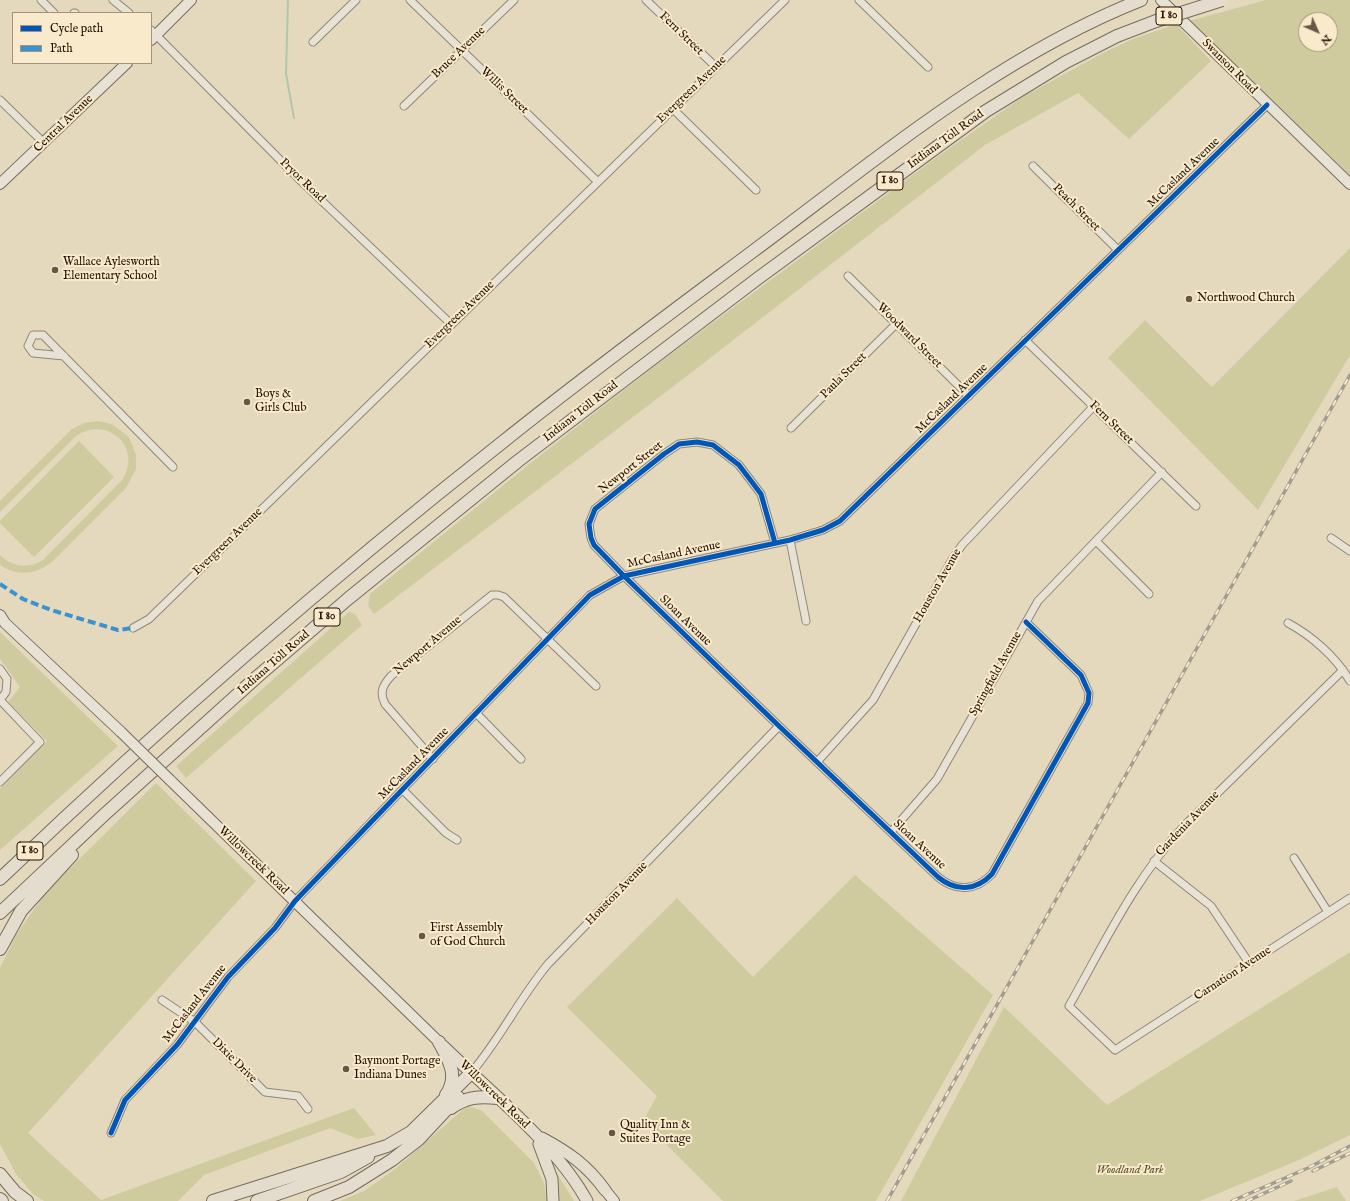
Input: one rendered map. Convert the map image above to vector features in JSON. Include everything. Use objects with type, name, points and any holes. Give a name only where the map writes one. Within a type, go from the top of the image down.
[{"type":"highway","name":"Indiana Toll Road","points":[[0,879],[59,822],[165,726],[333,580],[503,441],[616,354],[897,144],[971,91],[1024,58],[1110,12],[1141,0]]},
{"type":"highway","name":"Indiana Toll Road","points":[[0,913],[187,739],[349,598],[518,461],[622,381],[986,111],[1060,66],[1117,36],[1156,21],[1222,0]]},
{"type":"highway","points":[[0,948],[21,911],[85,842],[105,814]]},
{"type":"highway","points":[[0,869],[59,822]]},
{"type":"highway","points":[[440,1042],[451,1064],[453,1075],[442,1109]]},
{"type":"highway","points":[[314,1201],[349,1187],[406,1150],[471,1074]]},
{"type":"highway","points":[[257,1201],[341,1172],[411,1132],[442,1109],[470,1098],[497,1098]]},
{"type":"highway","points":[[213,1201],[387,1146]]},
{"type":"highway","points":[[281,1201],[340,1179],[372,1172]]},
{"type":"highway","points":[[0,1174],[15,1192],[27,1201]]},
{"type":"main road","points":[[153,35],[191,0]]},
{"type":"main road","name":"Swanson Road","points":[[1161,0],[1267,105],[1350,184]]},
{"type":"main road","name":"Central Avenue","points":[[0,184],[125,64]]},
{"type":"main road","name":"Willowcreek Road","points":[[2,620],[121,732],[533,1133]]},
{"type":"main road","points":[[533,1133],[571,1154],[599,1181],[614,1201]]},
{"type":"main road","points":[[533,1133],[543,1151],[552,1179],[553,1201]]},
{"type":"main road","points":[[533,1133],[569,1171],[587,1201]]},
{"type":"street","points":[[40,0],[53,12]]},
{"type":"street","points":[[113,0],[128,12]]},
{"type":"street","points":[[313,42],[356,0]]},
{"type":"street","name":"Willis Street","points":[[410,0],[597,181]]},
{"type":"street","name":"Bruce Avenue","points":[[404,106],[514,0]]},
{"type":"street","name":"Fern Street","points":[[646,0],[716,67]]},
{"type":"street","name":"Evergreen Avenue","points":[[133,628],[149,619],[597,181],[785,0]]},
{"type":"street","points":[[859,0],[928,67]]},
{"type":"street","name":"Pryor Road","points":[[153,35],[302,182],[451,324]]},
{"type":"street","points":[[0,100],[44,143]]},
{"type":"street","name":"McCasland Avenue","points":[[111,1132],[125,1100],[177,1045],[228,977],[275,928],[295,902],[356,836],[403,790],[547,638],[590,595],[624,576],[790,540],[823,530],[840,521],[1267,105]]},
{"type":"street","points":[[672,109],[756,190]]},
{"type":"street","name":"Peach Street","points":[[1033,166],[1118,250]]},
{"type":"street","name":"Woodward Street","points":[[848,276],[969,396]]},
{"type":"street","name":"Paula Street","points":[[791,428],[896,324]]},
{"type":"street","points":[[64,356],[33,353],[28,346],[33,335],[43,335],[64,356],[173,468]]},
{"type":"street","name":"Fern Street","points":[[1025,340],[1196,506]]},
{"type":"street","name":"Houston Avenue","points":[[816,762],[873,700],[953,558],[962,545],[1093,407]]},
{"type":"street","name":"Newport Street","points":[[624,576],[594,545],[589,532],[589,524],[592,513],[600,505],[679,444],[697,442],[713,445],[739,465],[761,494],[775,543]]},
{"type":"street","name":"Springfield Avenue","points":[[890,832],[937,779],[1038,601],[1162,472]]},
{"type":"street","points":[[1331,538],[1350,551]]},
{"type":"street","points":[[790,540],[806,621]]},
{"type":"street","points":[[1096,541],[1149,594]]},
{"type":"street","name":"Sloan Avenue","points":[[624,576],[890,832],[946,884],[958,888],[968,888],[978,885],[992,874],[1088,702],[1089,693],[1081,675],[1026,622]]},
{"type":"street","name":"Newport Avenue","points":[[433,759],[384,704],[381,694],[386,682],[492,595],[498,595],[504,598],[547,638]]},
{"type":"street","points":[[1288,623],[1310,636],[1343,670],[1350,681]]},
{"type":"street","points":[[547,638],[596,686]]},
{"type":"street","points":[[0,669],[7,678],[6,692],[0,700],[40,742],[0,782]]},
{"type":"street","name":"Gardenia Avenue","points":[[1115,1050],[1069,1006],[1136,887],[1154,861],[1184,826],[1343,670]]},
{"type":"street","points":[[476,713],[522,759]]},
{"type":"street","name":"Houston Avenue","points":[[471,1074],[488,1054],[531,984],[548,964],[779,726]]},
{"type":"street","points":[[403,790],[446,833],[457,840]]},
{"type":"street","points":[[1294,858],[1328,912]]},
{"type":"street","points":[[1154,861],[1211,906],[1249,963]]},
{"type":"street","name":"Carnation Avenue","points":[[1115,1050],[1350,898]]},
{"type":"street","name":"Dixie Drive","points":[[162,1000],[194,1022],[265,1092],[298,1096],[308,1109]]},
{"type":"green space","points":[[1266,0],[1350,0],[1350,176],[1189,21]]},
{"type":"green space","points":[[1176,24],[1211,61],[1129,139],[1078,93],[985,145],[687,376],[374,614],[368,606],[370,594],[528,465],[661,361],[937,157],[1024,96],[1103,53],[1133,39]]},
{"type":"green space","points":[[1350,248],[1350,355],[1258,510],[1108,358],[1145,320],[1212,387]]},
{"type":"green space","points":[[98,421],[112,424],[129,437],[136,455],[136,469],[126,488],[48,565],[41,569],[27,573],[20,573],[0,565],[0,555],[10,562],[26,566],[43,560],[123,479],[128,467],[128,455],[125,445],[118,437],[110,432],[99,429],[88,430],[76,436],[0,512],[0,501],[72,429],[84,423]]},
{"type":"green space","points":[[79,441],[114,477],[34,557],[0,523],[0,521]]},
{"type":"green space","points":[[349,612],[355,614],[362,625],[186,778],[176,766]]},
{"type":"green space","points":[[0,632],[118,746],[0,850],[0,789],[47,741],[8,702],[20,687],[0,659]]},
{"type":"green space","points":[[156,783],[256,881],[28,1133],[101,1200],[354,1108],[376,1135],[358,1139],[330,1128],[204,1175],[178,1201],[44,1201],[33,1194],[16,1174],[0,1144],[0,968],[16,935],[46,892]]},
{"type":"green space","points":[[855,875],[993,995],[876,1201],[723,1201],[643,1121],[657,1096],[567,1007],[677,898],[753,977]]},
{"type":"green space","name":"Woodland Park","points":[[1350,952],[1350,1135],[1299,1160],[1200,1201],[901,1201],[1004,1007],[1107,1105]]},
{"type":"green space","points":[[467,1106],[481,1110],[534,1163],[544,1183],[547,1201],[340,1201],[364,1191],[395,1169]]},
{"type":"green space","points":[[556,1172],[574,1201],[558,1201]]},
{"type":"green space","points":[[1337,1187],[1346,1201],[1294,1201]]},
{"type":"waterway","points":[[288,0],[286,74],[294,118]]},
{"type":"railway","points":[[887,1201],[1350,375]]},
{"type":"railway","points":[[1232,1201],[1308,1168],[1350,1146]]},
{"type":"railway","points":[[1313,1171],[1350,1153]]},
{"type":"railway","points":[[1247,1201],[1291,1181]]},
{"type":"marked path","points":[[0,584],[23,599],[51,610],[118,630],[133,628]]},
{"type":"cycle path","points":[[111,1133],[125,1100],[177,1045],[228,977],[275,928],[295,901],[590,595],[624,576],[790,540],[823,530],[840,521],[1267,105]]},
{"type":"cycle path","points":[[775,543],[761,494],[739,465],[713,445],[697,442],[679,444],[664,454],[595,509],[589,524],[591,538],[594,545],[624,576],[938,877],[945,882],[959,887],[966,888],[979,884],[992,874],[1088,703],[1089,693],[1081,675],[1026,622]]},
{"type":"place","name":"Wallace Aylesworth Elementary School","points":[[55,270]]},
{"type":"place","name":"Northwood Church","points":[[1189,299]]},
{"type":"place","name":"Boys & Girls Club","points":[[247,402]]},
{"type":"place","name":"First Assembly of God Church","points":[[422,936]]},
{"type":"place","name":"Baymont Portage Indiana Dunes","points":[[346,1069]]},
{"type":"place","name":"Quality Inn & Suites Portage","points":[[612,1133]]}]
